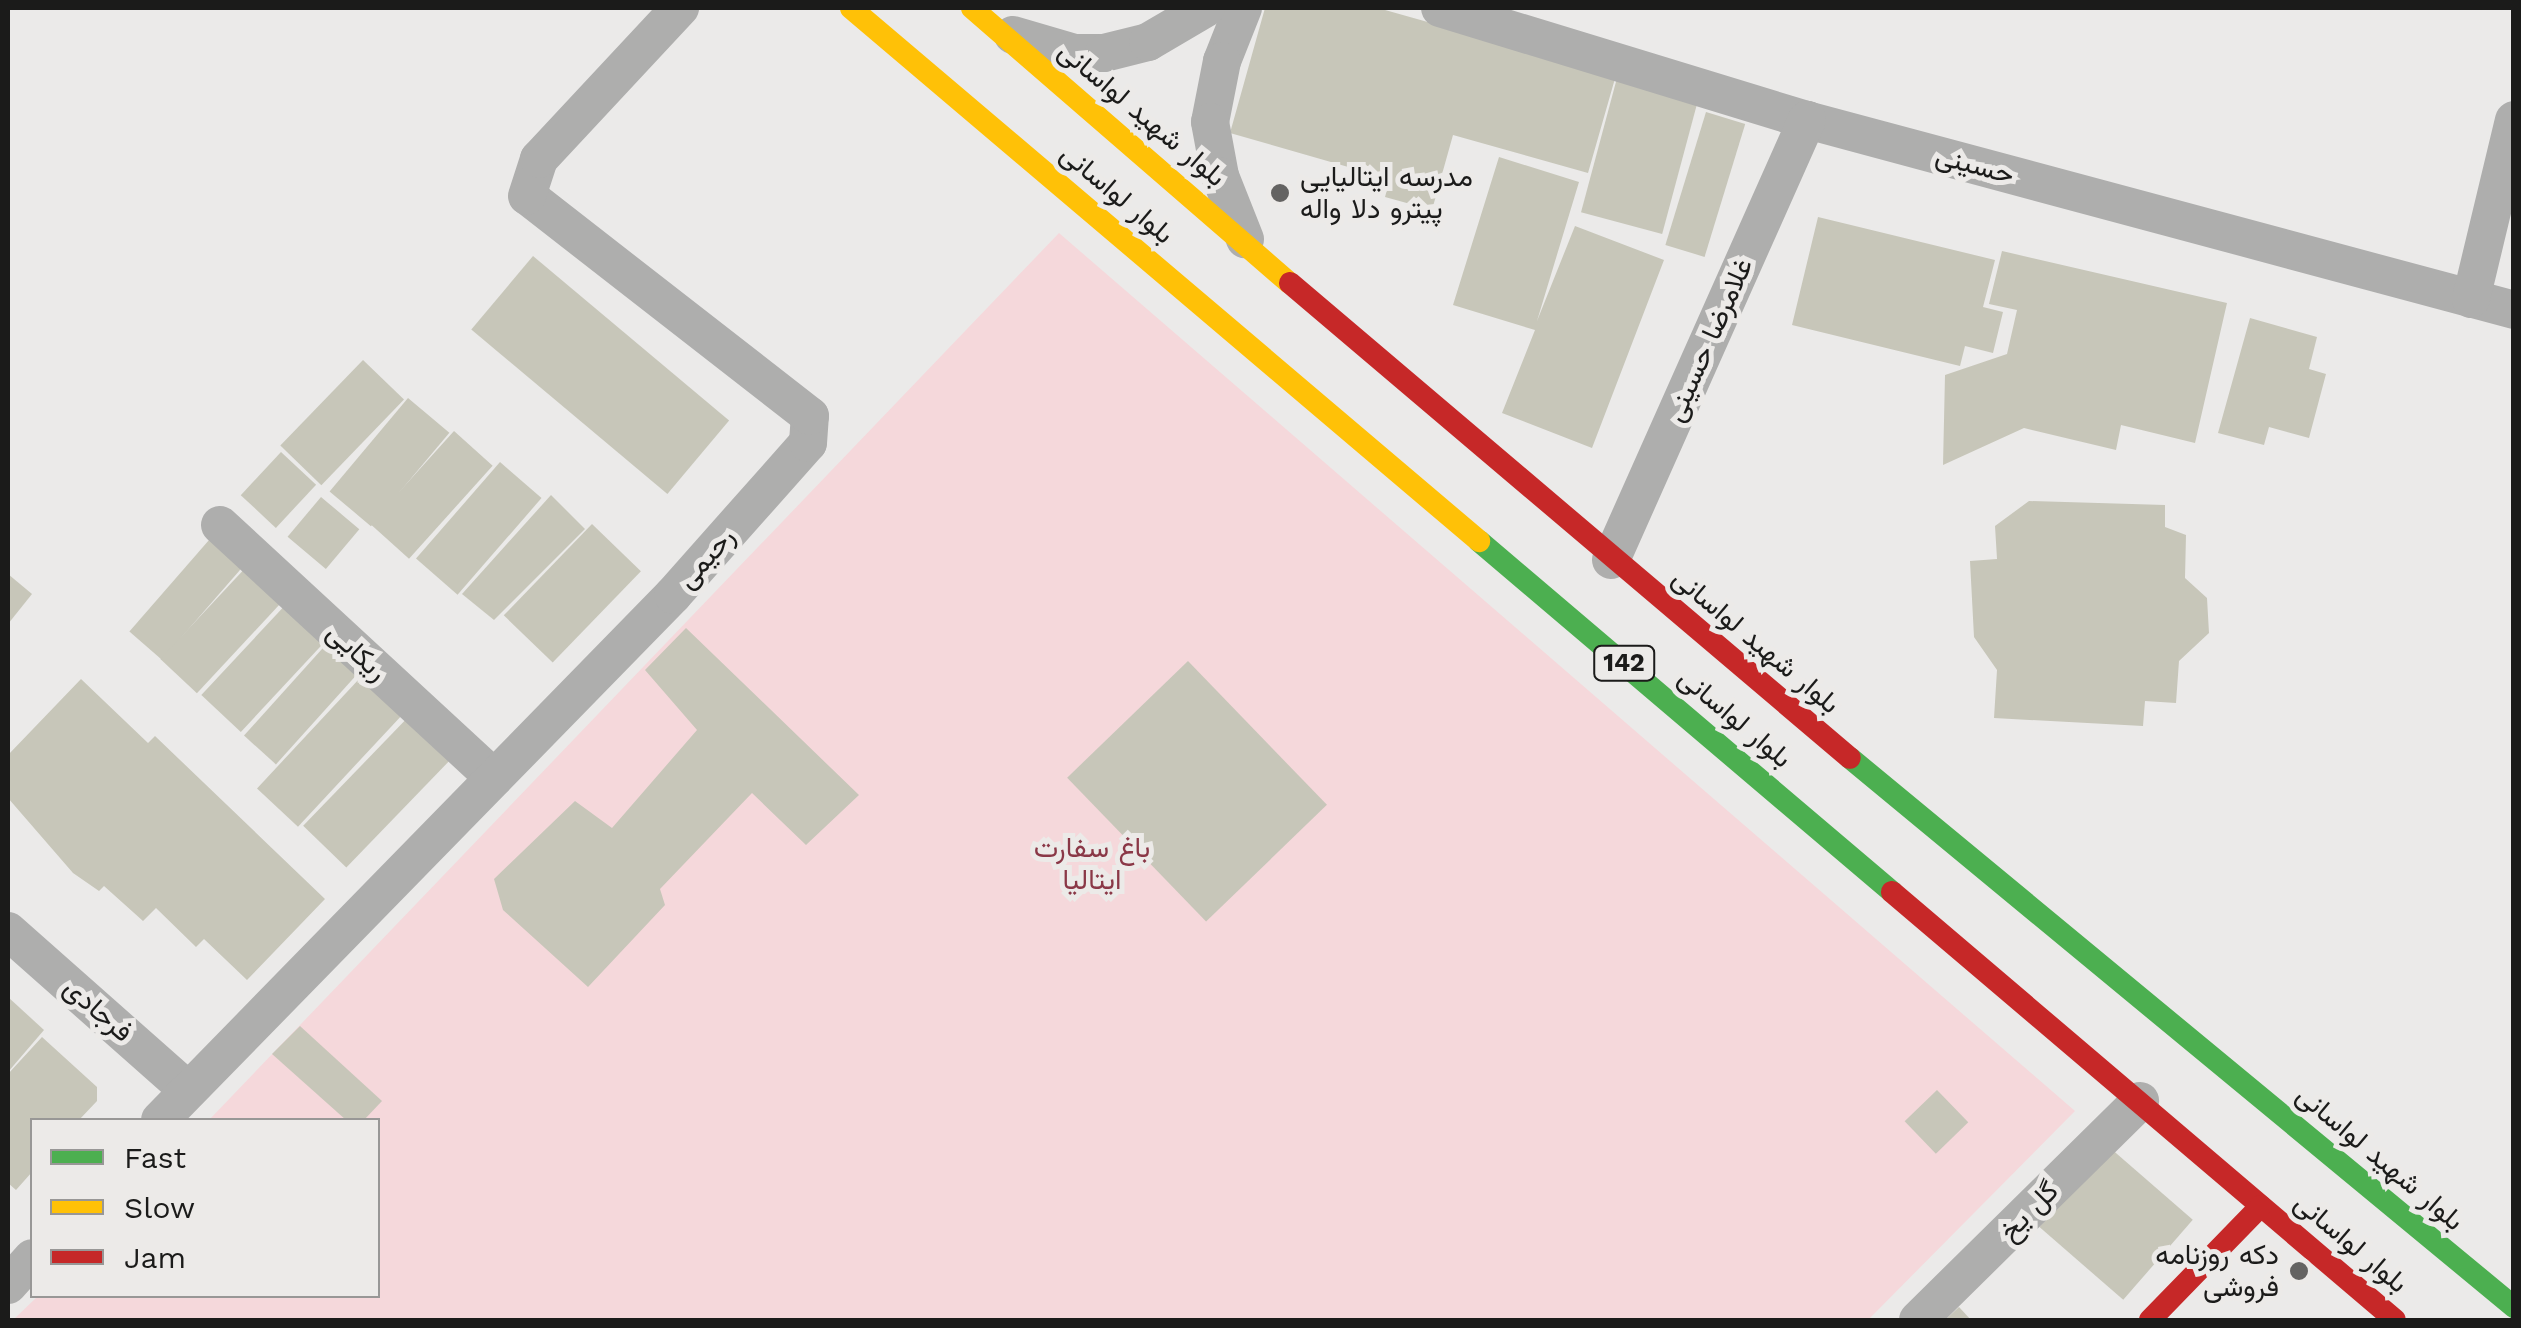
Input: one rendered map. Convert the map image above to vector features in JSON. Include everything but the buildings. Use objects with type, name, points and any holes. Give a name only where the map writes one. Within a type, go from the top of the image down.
[{"type":"main road","name":"بلوار لواسانی","points":[[850,8],[2262,1206],[2352,1303],[2396,1320]]},
{"type":"main road","name":"بلوار شهید لواسانی","points":[[985,19],[1611,560],[2514,1307]]},
{"type":"main road","points":[[2150,1320],[2262,1206]]},
{"type":"street","name":"رحیمی","points":[[162,1118],[673,595],[808,443],[810,416],[527,196],[539,158],[680,8]]},
{"type":"street","points":[[985,19],[1076,53],[1104,54],[1148,42],[1206,8]]},
{"type":"street","points":[[1242,8],[1222,61],[1210,122],[1220,176],[1246,242]]},
{"type":"street","name":"حسینی","points":[[1440,8],[1807,120],[2514,310]]},
{"type":"street","name":"غلامرضا حسینی","points":[[1611,560],[1807,120]]},
{"type":"street","points":[[2471,299],[2514,120]]},
{"type":"street","name":"ریکایی","points":[[220,526],[494,778]]},
{"type":"street","name":"فرجادی","points":[[8,931],[188,1090]]},
{"type":"street","name":"گل یخ","points":[[1918,1320],[2140,1101]]},
{"type":"street","points":[[8,1285],[30,1260]]},
{"type":"green space","name":"باغ سفارت ایتالیا","points":[[1059,233],[2075,1111],[1868,1320],[13,1320],[36,1298],[380,1298],[380,1118],[211,1118]]},
{"type":"traffic: fast","points":[[1479,541],[1892,892]]},
{"type":"traffic: fast","points":[[1850,758],[2514,1307]]},
{"type":"traffic: slow","points":[[851,8],[1479,541]]},
{"type":"traffic: slow","points":[[972,8],[1290,283]]},
{"type":"traffic: jam","points":[[1290,283],[1850,758]]},
{"type":"traffic: jam","points":[[1892,892],[2395,1320]]},
{"type":"traffic: jam","points":[[2150,1320],[2261,1206]]},
{"type":"place","name":"مدرسه ایتالیایی پیترو دلا واله","points":[[1280,193]]},
{"type":"place","name":"دکه روزنامه فروشی","points":[[2299,1271]]}]
